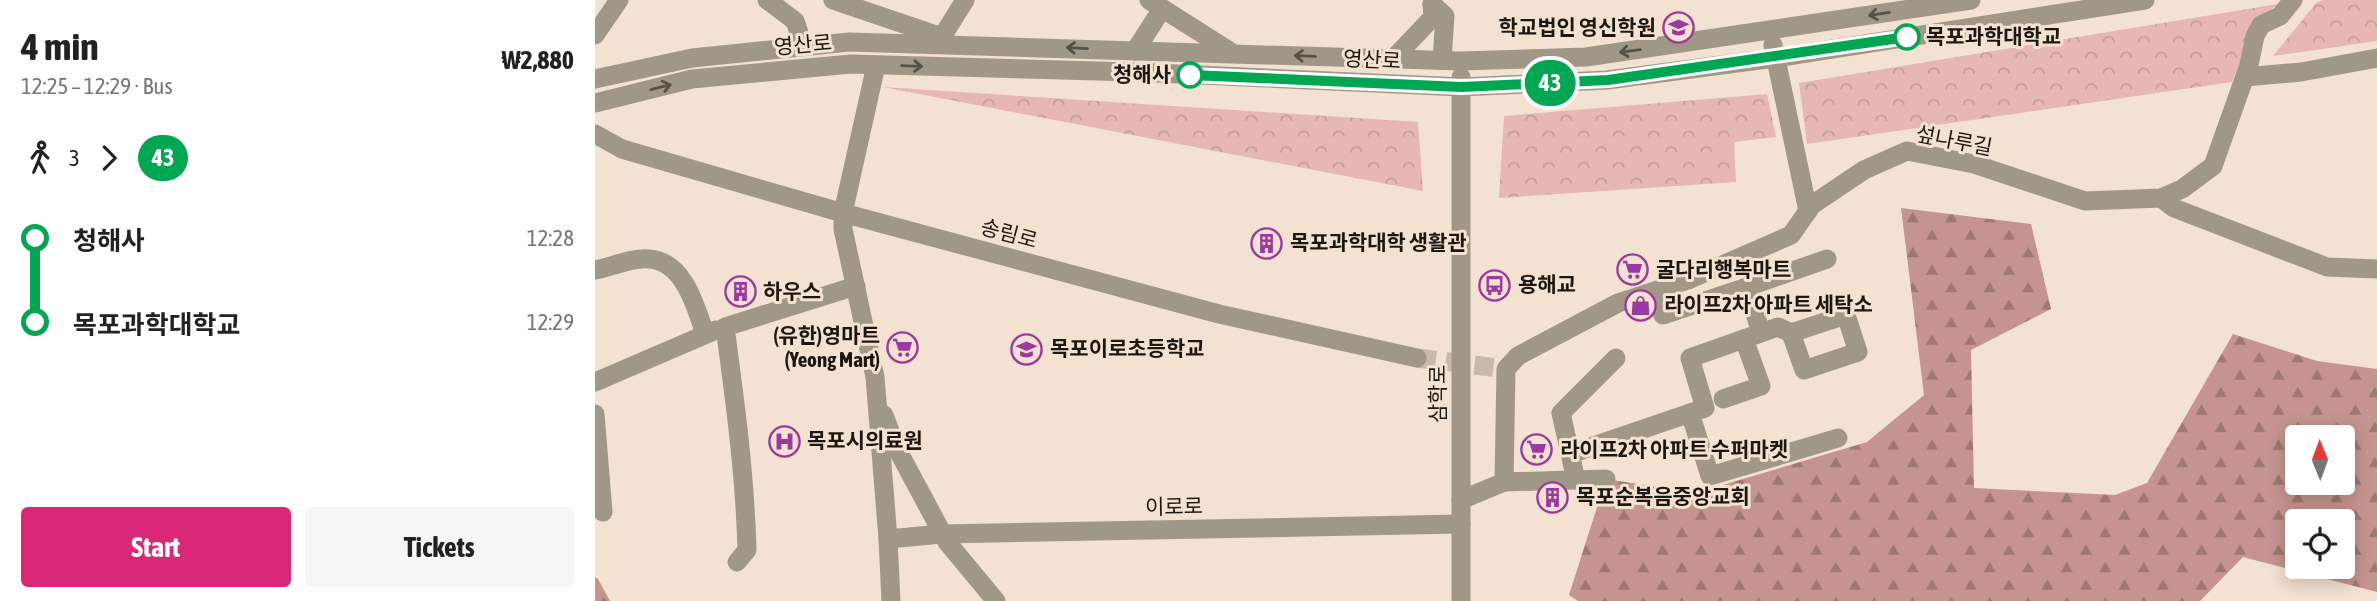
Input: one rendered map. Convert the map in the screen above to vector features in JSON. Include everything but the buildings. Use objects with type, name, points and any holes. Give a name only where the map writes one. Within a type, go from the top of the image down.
[{"type":"street","points":[[595,35],[619,0]]},
{"type":"street","points":[[767,0],[795,21],[803,45]]},
{"type":"street","points":[[833,0],[869,6],[943,37],[998,44]]},
{"type":"street","points":[[943,37],[965,0]]},
{"type":"street","name":"영산로","points":[[595,79],[692,58],[849,42],[998,44],[1394,59],[1586,57],[1971,0]]},
{"type":"street","name":"영산로","points":[[595,103],[692,79],[804,67],[876,65],[1133,72],[1462,87],[1608,80],[1775,58],[2145,0]]},
{"type":"street","name":"섶나루길","points":[[1504,482],[1506,369],[1518,356],[1607,309],[1688,281],[1791,235],[1812,205],[1864,170],[1907,151],[1974,164],[2085,201],[2161,198],[2182,189],[2213,166],[2245,77],[2251,47],[2261,25],[2280,16],[2293,0]]},
{"type":"street","points":[[1394,59],[1433,17],[1430,2]]},
{"type":"street","points":[[1430,2],[1445,16],[1452,60],[1462,87]]},
{"type":"street","points":[[1135,51],[1155,4],[1233,53]]},
{"type":"street","points":[[1770,31],[1808,211]]},
{"type":"street","points":[[2245,77],[2301,72],[2377,58]]},
{"type":"street","points":[[876,65],[843,213],[843,229],[875,377],[896,447],[942,534],[996,601]]},
{"type":"street","name":"삼학로","points":[[1461,601],[1462,87]]},
{"type":"street","name":"송림로","points":[[595,134],[622,149],[843,213],[1219,314],[1417,358]]},
{"type":"street","points":[[2161,198],[2174,208],[2327,267],[2377,269]]},
{"type":"street","points":[[595,270],[647,258],[660,263],[689,289],[705,334]]},
{"type":"street","points":[[1656,291],[1663,315],[1828,259]]},
{"type":"street","points":[[595,382],[705,334],[856,286]]},
{"type":"street","points":[[1723,399],[1761,386],[1747,287]]},
{"type":"street","points":[[725,327],[741,451],[746,525],[747,550],[737,562]]},
{"type":"street","points":[[1570,454],[1705,408],[1690,358],[1778,327],[1791,333]]},
{"type":"street","points":[[1576,480],[1561,413],[1616,358]]},
{"type":"street","points":[[875,377],[891,601]]},
{"type":"street","points":[[1690,413],[1710,476],[1838,438]]},
{"type":"street","points":[[595,414],[603,512]]},
{"type":"street","points":[[1461,500],[1504,482],[1606,479]]},
{"type":"street","name":"이로로","points":[[888,539],[942,534],[1461,524]]},
{"type":"green space","points":[[2377,0],[2377,41],[2273,56],[2317,2]]},
{"type":"green space","points":[[2278,4],[2258,20],[2232,82],[1807,144],[1799,83]]},
{"type":"green space","points":[[883,87],[1418,122],[1423,191]]},
{"type":"green space","points":[[1767,94],[1776,137],[1734,142],[1736,182],[1499,198],[1504,116]]},
{"type":"green space","points":[[1901,208],[2031,224],[2051,309],[1971,350],[1974,488],[2115,495],[2147,483],[2233,334],[2317,361],[2377,369],[2377,592],[2327,579],[2355,579],[2355,509],[2285,509],[2285,568],[2243,557],[2200,601],[1578,601],[1569,595],[1606,479],[1696,493],[1867,442],[1924,395]]},
{"type":"green space","points":[[595,577],[598,579],[610,601],[595,601]]},
{"type":"tunnel","points":[[1417,358],[1506,369]]},
{"type":"bus line","name":"43","points":[[1190,75],[1462,87],[1608,80],[1907,37]]},
{"type":"place","name":"학교법인 영신학원","points":[[1679,28]]},
{"type":"place","name":"목포과학대학교","points":[[1907,37]]},
{"type":"place","name":"청해사","points":[[1190,75]]},
{"type":"place","name":"목포과학대학 생활관","points":[[1267,243]]},
{"type":"place","name":"굴다리행복마트","points":[[1633,270]]},
{"type":"place","name":"용해교","points":[[1495,285]]},
{"type":"place","name":"하우스","points":[[740,292]]},
{"type":"place","name":"라이프2차 아파트 세탁소","points":[[1641,305]]},
{"type":"place","name":"(유한)영마트 (Yeong Mart)","points":[[903,348]]},
{"type":"place","name":"목포이로초등학교","points":[[1027,349]]},
{"type":"place","name":"목포시의료원","points":[[784,441]]},
{"type":"place","name":"라이프2차 아파트 수퍼마켓","points":[[1537,450]]},
{"type":"place","name":"목포순복음중앙교회","points":[[1553,497]]}]
